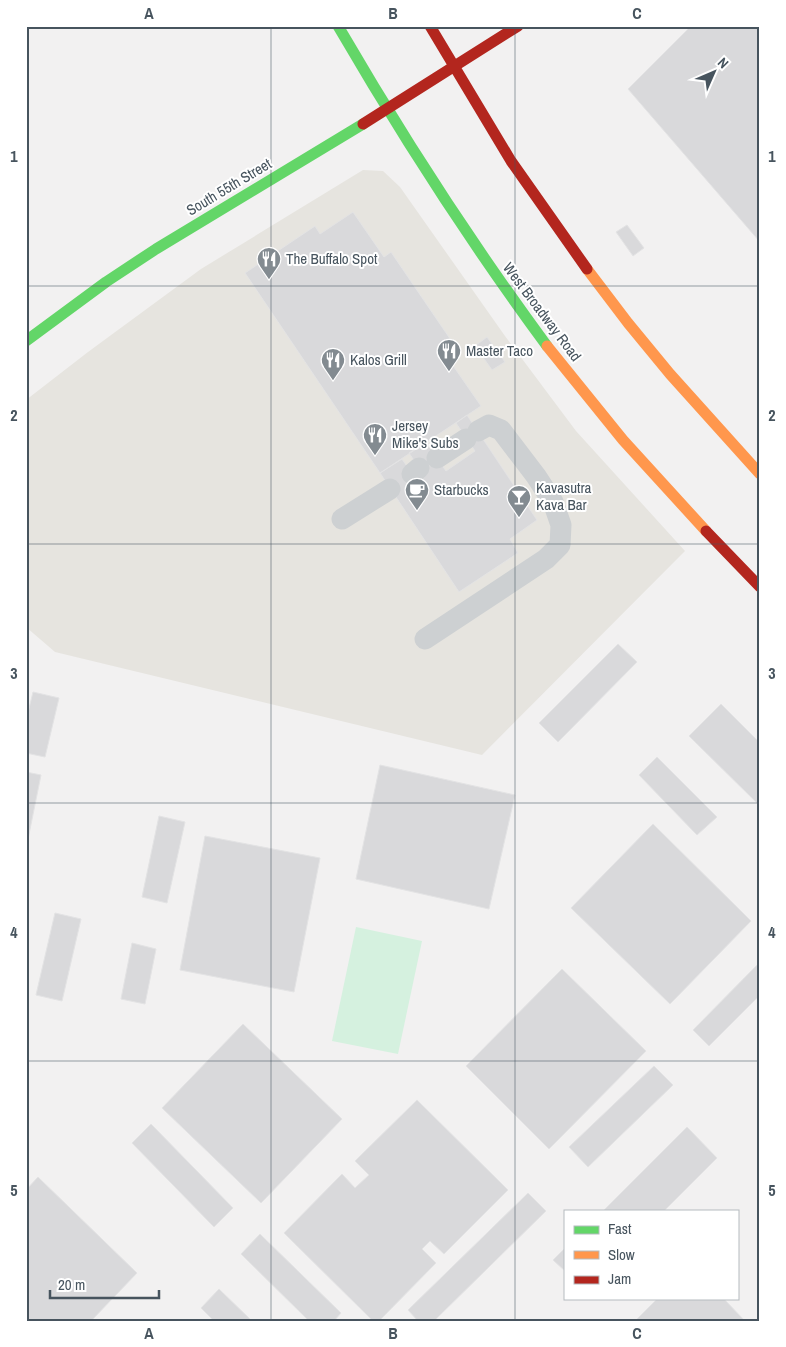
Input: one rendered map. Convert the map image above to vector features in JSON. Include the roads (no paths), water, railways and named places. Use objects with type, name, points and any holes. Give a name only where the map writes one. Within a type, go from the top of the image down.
[{"type":"main road","name":"West Broadway Road","points":[[338,26],[386,109],[432,182],[507,292],[548,346],[631,447],[760,587]]},
{"type":"main road","points":[[430,26],[511,161],[587,269],[670,374],[760,474]]},
{"type":"main road","name":"South 55th Street","points":[[26,341],[122,271],[334,142],[518,26]]},
{"type":"lane","points":[[423,467],[489,424],[501,430],[536,476],[552,502],[561,525],[560,545],[546,559],[425,639]]},
{"type":"lane","points":[[342,519],[390,489]]},
{"type":"place","name":"The Buffalo Spot","points":[[269,280]]},
{"type":"place","name":"Master Taco","points":[[449,372]]},
{"type":"place","name":"Kalos Grill","points":[[333,381]]},
{"type":"place","name":"Jersey Mike's Subs","points":[[375,456]]},
{"type":"place","name":"Starbucks","points":[[417,511]]},
{"type":"place","name":"Kavasutra Kava Bar","points":[[519,518]]}]
